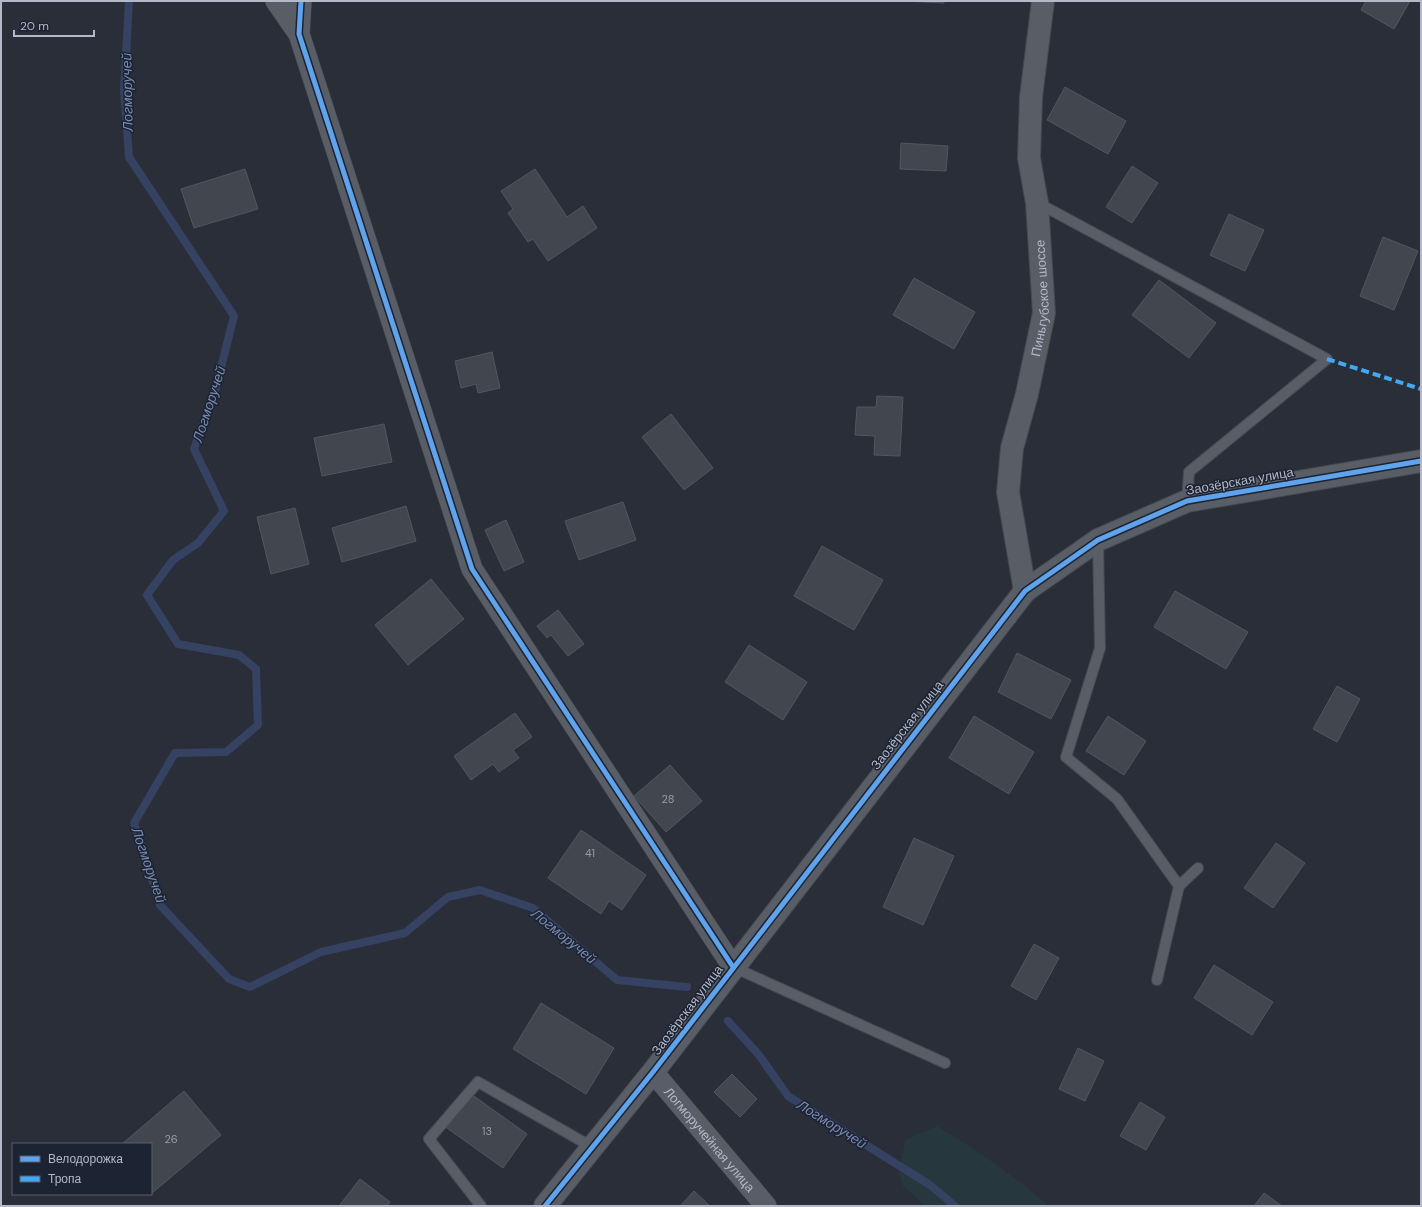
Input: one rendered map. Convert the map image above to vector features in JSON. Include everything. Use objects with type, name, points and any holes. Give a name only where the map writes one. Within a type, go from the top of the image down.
[{"type":"street","points":[[276,1],[299,34],[472,569],[733,967]]},
{"type":"street","points":[[299,34],[301,1]]},
{"type":"street","name":"Пиньгубское шоссе","points":[[1025,591],[1008,492],[1012,448],[1027,394],[1044,313],[1037,203],[1029,158],[1031,97],[1043,1]]},
{"type":"street","name":"Заозёрская улица","points":[[545,1206],[653,1072],[1025,591],[1098,540],[1187,501],[1421,461]]},
{"type":"street","name":"Логморучейная улица","points":[[653,1072],[766,1206]]},
{"type":"lane","points":[[1037,203],[1327,359],[1189,472],[1187,501]]},
{"type":"lane","points":[[1098,540],[1100,648],[1066,757],[1117,799],[1178,886]]},
{"type":"lane","points":[[1157,980],[1178,886],[1198,868]]},
{"type":"lane","points":[[733,967],[945,1063]]},
{"type":"lane","points":[[481,1206],[429,1139],[478,1082],[592,1148]]},
{"type":"shaded area","points":[[937,1126],[967,1144],[1050,1206],[925,1206],[903,1186],[899,1173],[905,1140]]},
{"type":"building","points":[[904,1],[944,1],[944,3]]},
{"type":"building","points":[[1366,1],[1410,1],[1394,29],[1361,10]]},
{"type":"building","points":[[1065,87],[1126,121],[1108,154],[1047,120]]},
{"type":"building","points":[[901,143],[948,146],[946,171],[900,169]]},
{"type":"building","points":[[1132,166],[1158,183],[1132,223],[1106,207]]},
{"type":"building","points":[[245,169],[258,209],[194,228],[181,189]]},
{"type":"building","points":[[535,169],[567,217],[583,206],[597,228],[548,261],[533,239],[528,242],[508,213],[513,209],[501,191]]},
{"type":"building","points":[[1229,214],[1264,230],[1245,271],[1210,255]]},
{"type":"building","points":[[1383,237],[1418,251],[1394,310],[1360,296]]},
{"type":"building","points":[[914,278],[975,312],[954,349],[893,315]]},
{"type":"building","points":[[1159,280],[1216,323],[1189,358],[1132,315]]},
{"type":"building","points":[[492,352],[500,388],[478,393],[476,384],[461,388],[455,361]]},
{"type":"building","points":[[877,396],[903,397],[900,456],[874,455],[875,436],[855,435],[857,407],[876,407]]},
{"type":"building","points":[[671,414],[713,468],[684,490],[642,437]]},
{"type":"building","points":[[384,424],[392,462],[322,476],[314,438]]},
{"type":"building","points":[[623,502],[636,540],[579,560],[565,521]]},
{"type":"building","points":[[406,506],[416,541],[342,562],[332,528]]},
{"type":"building","points":[[295,508],[309,564],[271,574],[257,517]]},
{"type":"building","points":[[506,520],[524,562],[504,571],[485,530]]},
{"type":"building","points":[[822,546],[883,580],[854,630],[794,596]]},
{"type":"building","points":[[431,579],[464,619],[408,665],[375,625]]},
{"type":"building","points":[[1175,591],[1248,632],[1226,669],[1154,627]]},
{"type":"building","points":[[558,610],[584,644],[568,656],[551,635],[547,638],[537,626]]},
{"type":"building","points":[[749,645],[807,682],[783,720],[725,682]]},
{"type":"building","points":[[1017,653],[1071,680],[1051,719],[998,692]]},
{"type":"building","points":[[1337,686],[1360,699],[1337,742],[1313,729]]},
{"type":"building","points":[[515,713],[532,737],[513,750],[519,758],[499,772],[493,764],[471,780],[454,756]]},
{"type":"building","points":[[974,716],[1034,752],[1009,794],[949,758]]},
{"type":"building","points":[[1108,716],[1146,741],[1124,775],[1086,751]]},
{"type":"building","points":[[670,765],[702,801],[666,832],[634,796]]},
{"type":"building","points":[[581,830],[646,875],[622,910],[609,901],[601,914],[548,878]]},
{"type":"building","points":[[914,838],[954,856],[923,925],[883,907]]},
{"type":"building","points":[[1276,843],[1305,863],[1273,908],[1244,888]]},
{"type":"building","points":[[1034,944],[1059,958],[1036,1000],[1011,986]]},
{"type":"building","points":[[1214,965],[1273,1002],[1252,1035],[1194,998]]},
{"type":"building","points":[[541,1003],[614,1048],[586,1094],[513,1049]]},
{"type":"building","points":[[1078,1048],[1104,1061],[1085,1101],[1059,1089]]},
{"type":"building","points":[[732,1074],[757,1099],[740,1117],[714,1092]]},
{"type":"building","points":[[184,1091],[221,1135],[152,1193],[152,1143],[123,1143]]},
{"type":"building","points":[[471,1094],[527,1134],[503,1168],[447,1128]]},
{"type":"building","points":[[1140,1102],[1165,1117],[1146,1150],[1120,1136]]},
{"type":"building","points":[[360,1179],[390,1202],[387,1206],[339,1206]]},
{"type":"building","points":[[694,1191],[710,1206],[680,1206]]},
{"type":"building","points":[[1264,1193],[1282,1206],[1254,1206]]},
{"type":"waterway","name":"Логморучей","points":[[129,1],[124,90],[129,157],[234,316],[215,391],[194,449],[224,511],[198,543],[173,560],[147,595],[178,644],[239,655],[256,669],[258,725],[226,752],[175,753],[134,823],[160,905],[229,979],[250,987],[321,952],[405,933],[448,897],[480,890],[533,908],[617,980],[687,987]]},
{"type":"waterway","name":"Логморучей","points":[[728,1021],[759,1055],[788,1096],[930,1185],[955,1206]]},
{"type":"marked path","points":[[1327,359],[1421,389]]},
{"type":"cycle path","points":[[301,1],[299,34],[472,569],[733,967]]},
{"type":"cycle path","points":[[545,1206],[653,1072],[1025,591],[1098,540],[1187,501],[1421,461]]}]
